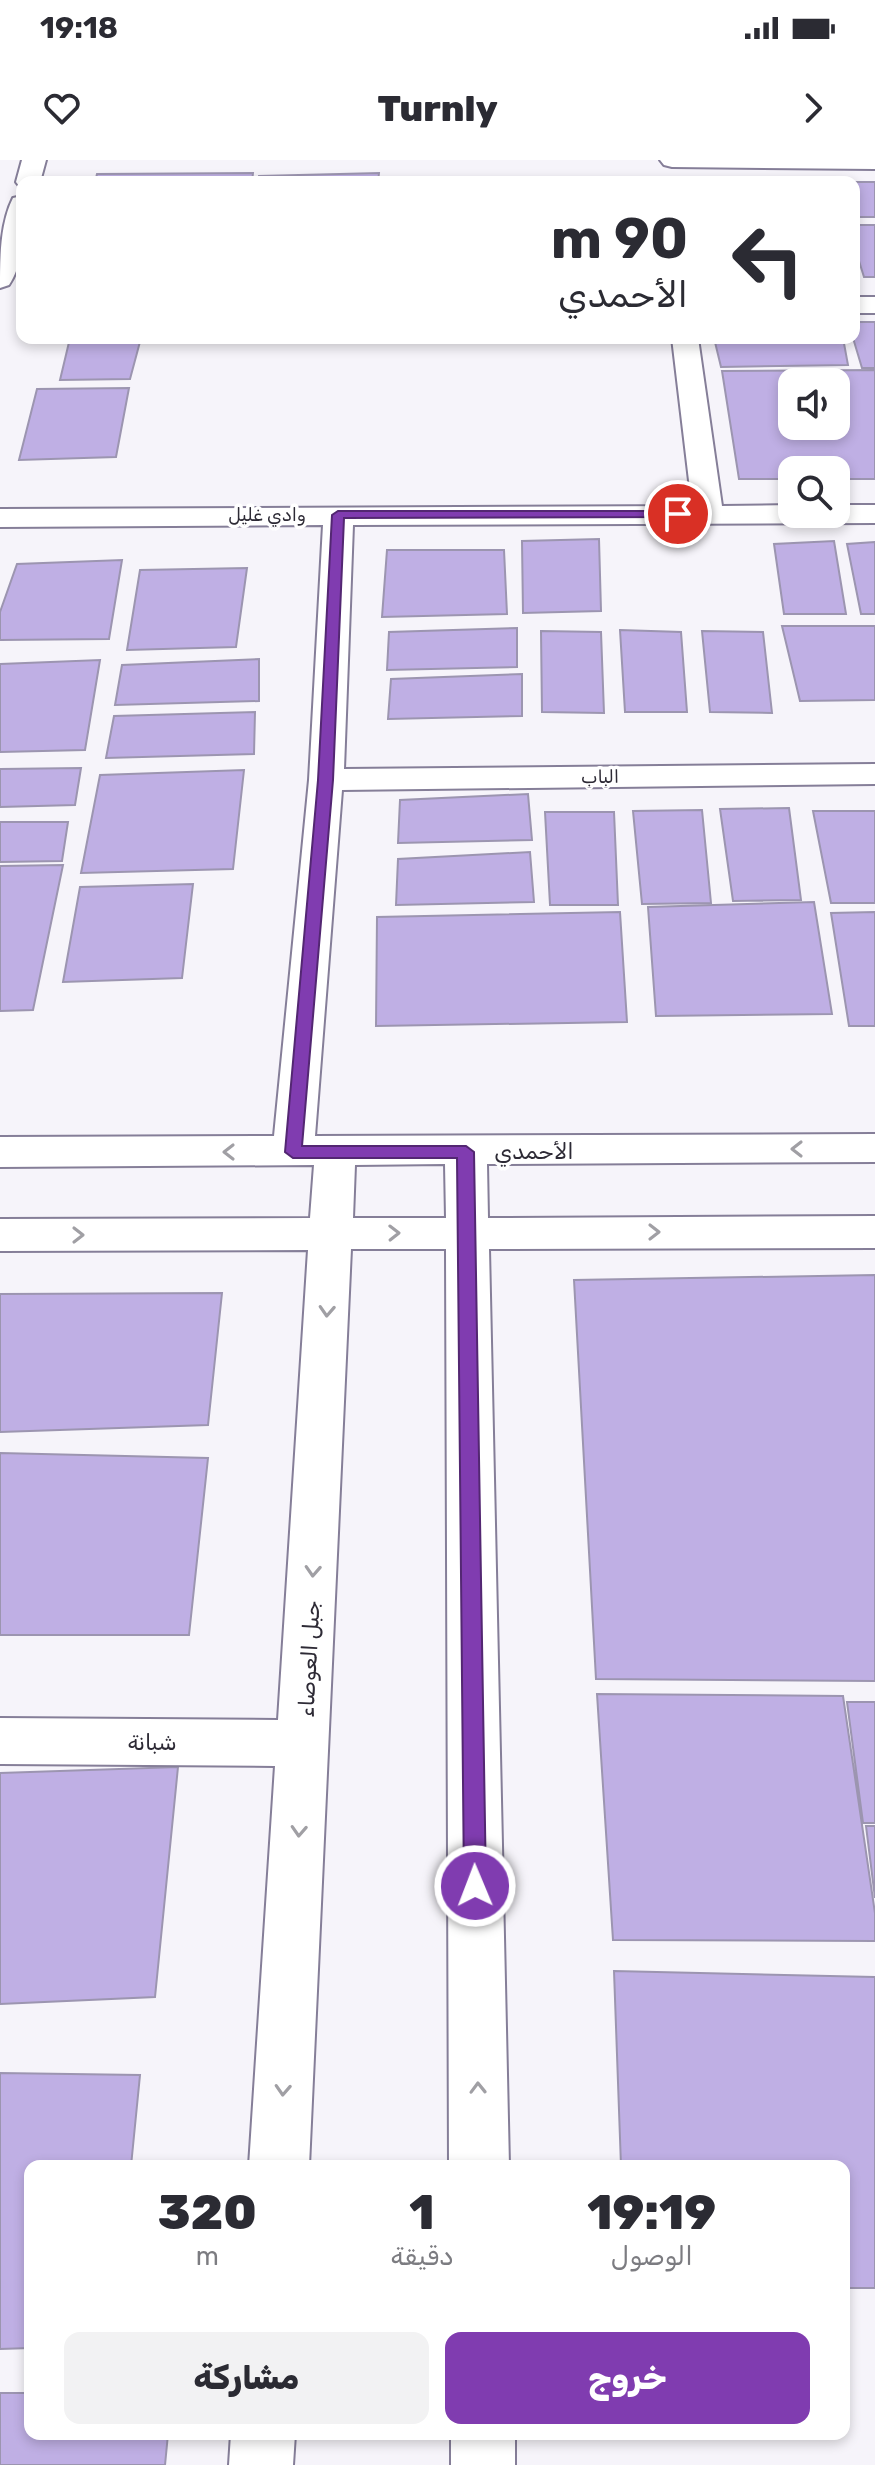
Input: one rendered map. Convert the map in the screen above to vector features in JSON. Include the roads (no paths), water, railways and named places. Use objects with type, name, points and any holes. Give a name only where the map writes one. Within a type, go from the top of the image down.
[{"type":"street","points":[[672,160],[875,162]]},
{"type":"street","points":[[4,294],[16,233]]},
{"type":"street","points":[[686,344],[708,514]]},
{"type":"street","name":"وادي غليل","points":[[0,518],[778,514]]},
{"type":"street","points":[[850,514],[875,514]]},
{"type":"street","points":[[293,1152],[326,780],[338,515]]},
{"type":"street","name":"الباب","points":[[326,780],[875,774]]},
{"type":"street","name":"الأحمدي","points":[[0,1152],[875,1148]]},
{"type":"street","name":"جبل العوصاء","points":[[279,2160],[335,1152]]},
{"type":"street","points":[[466,1152],[479,2160]]},
{"type":"street","points":[[0,1235],[875,1232]]},
{"type":"street","name":"شبانة","points":[[0,1741],[304,1743]]},
{"type":"street","points":[[261,2465],[263,2440]]},
{"type":"street","points":[[483,2440],[483,2465]]}]
